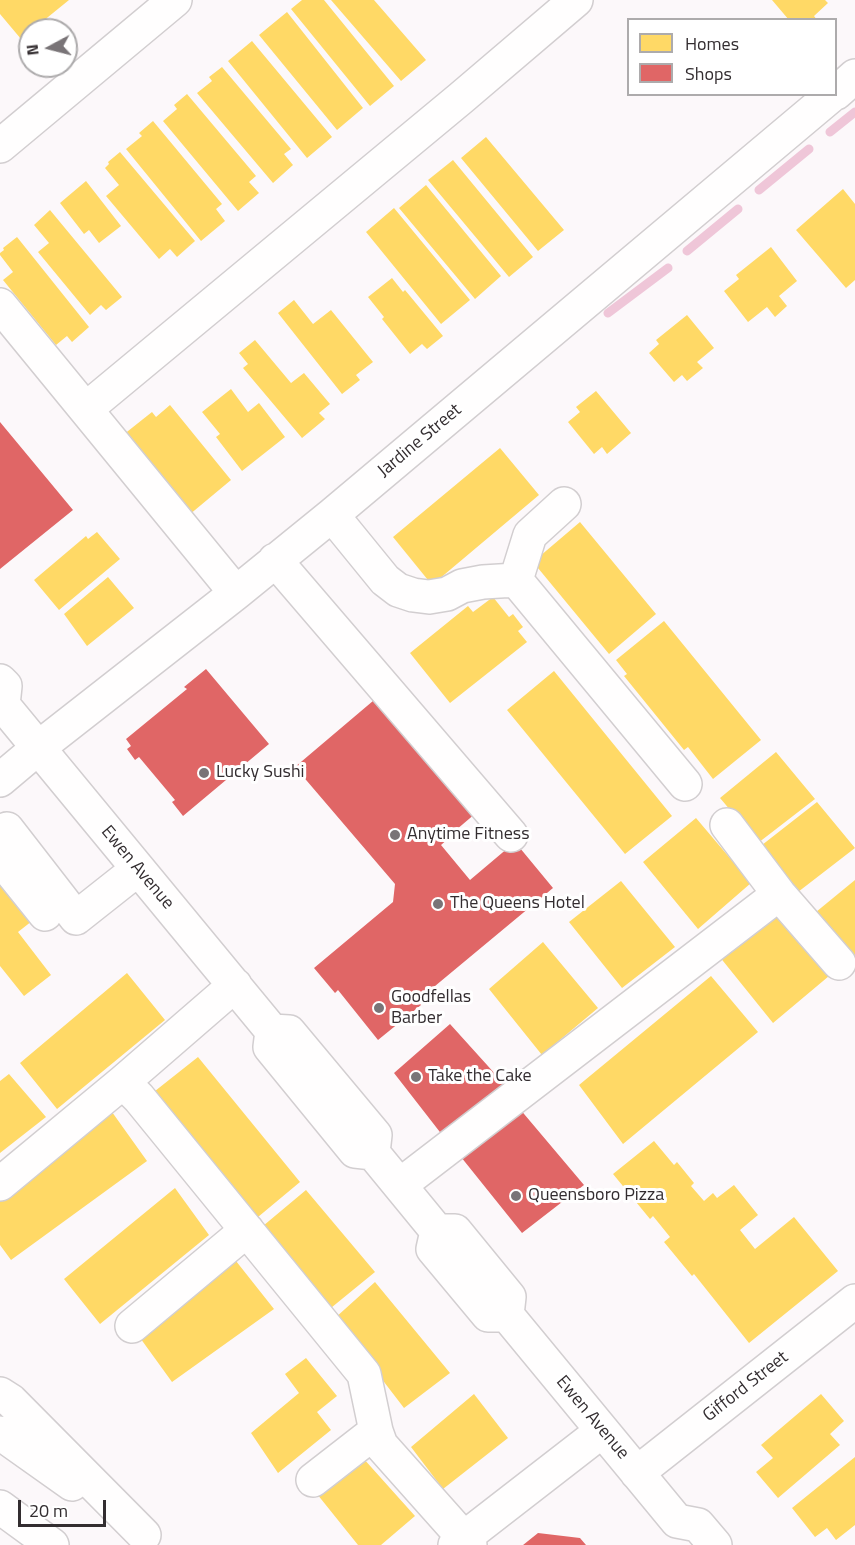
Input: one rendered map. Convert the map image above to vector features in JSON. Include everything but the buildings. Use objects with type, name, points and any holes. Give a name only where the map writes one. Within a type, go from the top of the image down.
[{"type":"main road","points":[[0,146],[174,0]]},
{"type":"main road","points":[[86,409],[452,106],[576,0]]},
{"type":"main road","name":"Jardine Street","points":[[837,91],[855,76]]},
{"type":"main road","name":"Jardine Street","points":[[0,780],[332,515],[832,96]]},
{"type":"main road","points":[[0,305],[236,593]]},
{"type":"main road","points":[[516,580],[530,535],[564,504]]},
{"type":"main road","points":[[332,515],[385,580],[398,590],[429,597],[447,594],[462,586],[516,580]]},
{"type":"main road","points":[[275,560],[511,834]]},
{"type":"main road","points":[[516,580],[685,784]]},
{"type":"main road","name":"Ewen Avenue","points":[[1,696],[38,748],[272,1031],[289,1032],[375,1135],[373,1153],[437,1231],[455,1231],[509,1297],[507,1315],[637,1473],[676,1533],[698,1525],[715,1545]]},
{"type":"main road","points":[[727,825],[779,894],[838,963]]},
{"type":"main road","points":[[0,834],[7,829],[76,918]]},
{"type":"main road","points":[[0,858],[59,931],[138,869]]},
{"type":"main road","points":[[400,1185],[779,894]]},
{"type":"main road","points":[[0,1184],[235,986]]},
{"type":"main road","points":[[123,1082],[139,1098],[364,1374],[381,1445],[463,1543],[602,1431]]},
{"type":"main road","points":[[132,1326],[247,1230]]},
{"type":"main road","name":"Gifford Street","points":[[637,1473],[851,1312]]},
{"type":"main road","points":[[0,1394],[11,1401],[150,1540]]},
{"type":"main road","points":[[314,1480],[376,1431]]},
{"type":"main road","points":[[0,1434],[150,1540]]},
{"type":"main road","points":[[0,1507],[52,1545]]},
{"type":"waterway","points":[[830,132],[855,112]]},
{"type":"waterway","points":[[759,190],[809,149]]},
{"type":"waterway","points":[[687,251],[738,209]]},
{"type":"waterway","points":[[608,313],[668,268]]},
{"type":"place","name":"Lucky Sushi","points":[[204,773]]},
{"type":"place","name":"Anytime Fitness","points":[[395,835]]},
{"type":"place","name":"The Queens Hotel","points":[[438,904]]},
{"type":"place","name":"Goodfellas Barber","points":[[379,1008]]},
{"type":"place","name":"Take the Cake","points":[[416,1077]]},
{"type":"place","name":"Queensboro Pizza","points":[[516,1196]]}]
